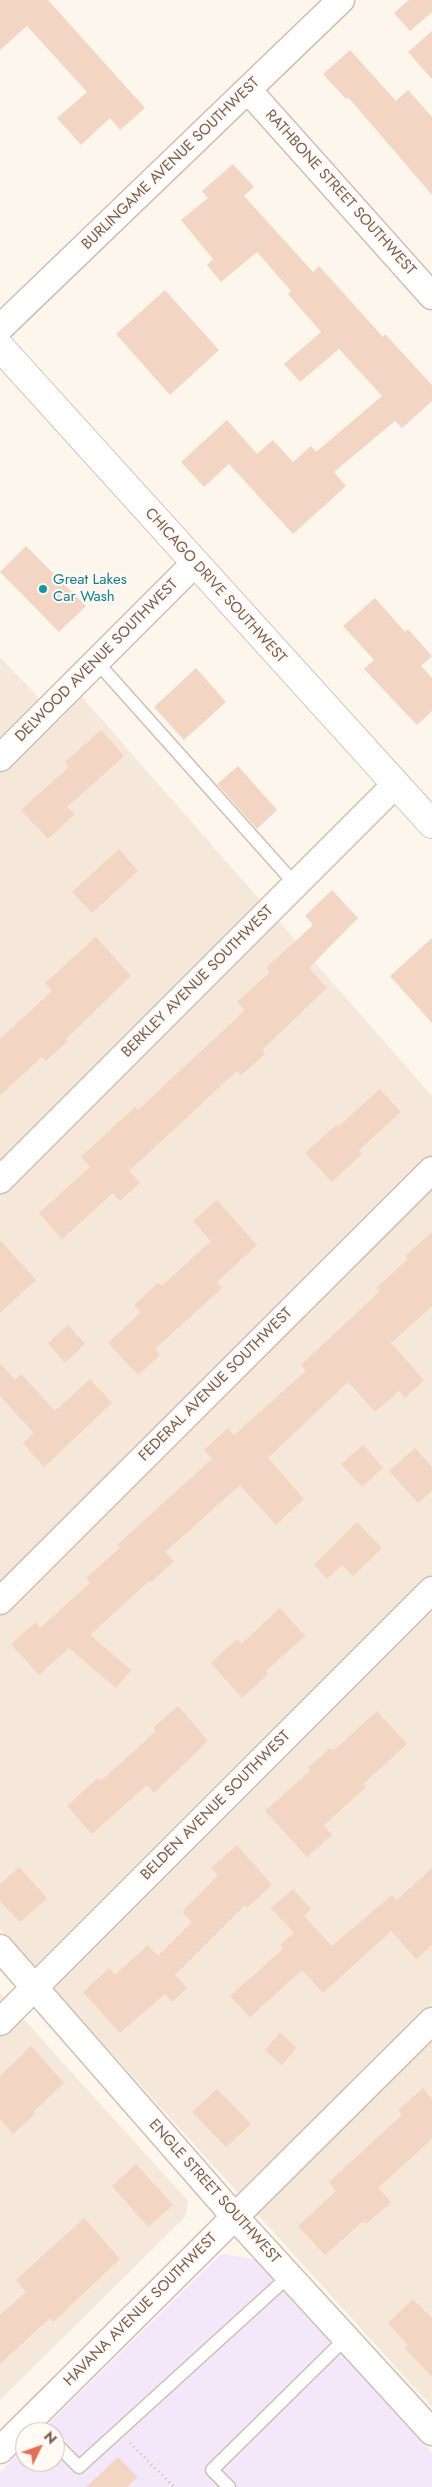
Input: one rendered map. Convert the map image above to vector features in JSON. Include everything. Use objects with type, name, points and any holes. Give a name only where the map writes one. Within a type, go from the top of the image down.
[{"type":"main road","name":"CHICAGO DRIVE SOUTHWEST","points":[[0,347],[432,824]]},
{"type":"street","name":"BURLINGAME AVENUE SOUTHWEST","points":[[0,328],[341,0]]},
{"type":"street","name":"RATHBONE STREET SOUTHWEST","points":[[248,90],[432,296]]},
{"type":"street","name":"DELWOOD AVENUE SOUTHWEST","points":[[0,758],[195,563]]},
{"type":"street","name":"BERKLEY AVENUE SOUTHWEST","points":[[0,1180],[396,784]]},
{"type":"street","name":"FEDERAL AVENUE SOUTHWEST","points":[[0,1601],[432,1170]]},
{"type":"street","name":"BELDEN AVENUE SOUTHWEST","points":[[0,2022],[432,1590]]},
{"type":"street","name":"ENGLE STREET SOUTHWEST","points":[[0,1948],[235,2217],[432,2432]]},
{"type":"street","name":"HAVANA AVENUE SOUTHWEST","points":[[41,2422],[235,2217],[432,2021]]},
{"type":"street","name":"HAVANA AVENUE SOUTHWEST","points":[[0,2450],[15,2440]]},
{"type":"lane","points":[[96,661],[295,884]]},
{"type":"lane","points":[[65,2453],[79,2467],[289,2276]]},
{"type":"lane","points":[[229,2487],[212,2470],[346,2338]]},
{"type":"path","points":[[149,2461],[174,2487]]},
{"type":"shaded area","points":[[0,657],[60,720],[81,696],[432,1096],[432,2407],[0,1930]]},
{"type":"shaded area","points":[[0,1993],[188,2201],[186,2216],[0,2400]]},
{"type":"shaded area","points":[[221,2254],[255,2259],[432,2453],[432,2487],[0,2487],[0,2472],[15,2457],[15,2472],[65,2472],[65,2422],[50,2422]]},
{"type":"building","points":[[0,0],[48,0],[145,108],[120,130],[110,118],[81,145],[57,118],[87,92],[27,26],[0,50]]},
{"type":"building","points":[[409,0],[432,0],[432,12],[410,31],[394,13]]},
{"type":"building","points":[[432,31],[432,79],[408,52]]},
{"type":"building","points":[[350,50],[396,101],[408,90],[432,117],[432,195],[348,97],[346,99],[323,74]]},
{"type":"building","points":[[233,164],[254,187],[244,196],[313,272],[319,266],[383,337],[385,334],[432,385],[432,401],[402,428],[395,421],[334,472],[346,486],[293,534],[229,464],[204,487],[181,462],[227,420],[257,454],[273,440],[293,462],[311,446],[316,452],[382,396],[339,349],[300,382],[284,364],[321,332],[288,294],[291,291],[257,252],[221,282],[207,265],[213,259],[181,220],[208,198],[202,191]]},
{"type":"building","points":[[165,290],[219,350],[170,395],[116,334]]},
{"type":"building","name":"Great Lakes Car Wash","points":[[26,546],[86,606],[59,632],[0,572]]},
{"type":"building","points":[[375,598],[405,632],[408,629],[432,656],[421,666],[432,678],[432,711],[417,725],[364,669],[374,660],[343,626]]},
{"type":"building","points":[[196,668],[226,702],[184,740],[154,707]]},
{"type":"building","points":[[101,730],[124,756],[67,807],[75,814],[48,839],[21,810],[69,767],[65,762]]},
{"type":"building","points":[[238,766],[277,810],[257,829],[217,784]]},
{"type":"building","points":[[119,849],[138,871],[92,913],[72,892]]},
{"type":"building","points":[[332,890],[358,918],[309,968],[327,988],[262,1050],[265,1054],[241,1075],[237,1071],[129,1171],[140,1183],[120,1201],[113,1193],[62,1239],[39,1213],[90,1167],[81,1157],[135,1107],[138,1110],[245,1010],[237,1002],[270,972],[266,968],[313,925],[305,916]]},
{"type":"building","points":[[96,937],[131,976],[46,1061],[42,1057],[0,1095],[0,1039],[52,991],[45,983]]},
{"type":"building","points":[[432,938],[432,1023],[390,976]]},
{"type":"building","points":[[380,1089],[401,1112],[359,1150],[362,1154],[332,1182],[305,1153],[336,1125],[338,1127]]},
{"type":"building","points":[[217,1200],[257,1245],[217,1282],[222,1288],[155,1349],[160,1355],[138,1375],[108,1343],[141,1312],[134,1305],[158,1283],[162,1286],[211,1241],[193,1221]]},
{"type":"building","points":[[432,1232],[432,1306],[391,1343],[424,1380],[405,1398],[399,1391],[375,1412],[348,1382],[268,1458],[304,1499],[276,1525],[240,1485],[165,1552],[174,1561],[151,1582],[149,1581],[90,1635],[131,1670],[116,1688],[69,1648],[39,1675],[11,1644],[36,1622],[40,1628],[90,1583],[86,1578],[120,1548],[117,1545],[212,1459],[204,1450],[228,1428],[234,1435],[306,1371],[301,1365],[380,1291],[376,1288],[408,1259],[405,1256]]},
{"type":"building","points":[[0,1240],[36,1280],[0,1313]]},
{"type":"building","points":[[68,1325],[85,1344],[65,1363],[48,1343]]},
{"type":"building","points":[[0,1363],[15,1380],[21,1374],[55,1411],[90,1379],[112,1403],[44,1467],[23,1443],[34,1433],[0,1396]]},
{"type":"building","points":[[363,1445],[383,1468],[362,1487],[341,1464]]},
{"type":"building","points":[[415,1448],[432,1467],[432,1491],[418,1503],[389,1471]]},
{"type":"building","points":[[357,1522],[382,1548],[353,1576],[342,1565],[327,1579],[314,1565]]},
{"type":"building","points":[[280,1608],[305,1636],[266,1671],[268,1674],[242,1698],[211,1663],[237,1639],[241,1644]]},
{"type":"building","points":[[178,1706],[208,1741],[154,1793],[147,1785],[92,1834],[67,1806],[98,1778],[101,1781],[156,1731],[153,1728]]},
{"type":"building","points":[[377,1711],[407,1744],[363,1784],[366,1787],[324,1825],[332,1835],[307,1857],[265,1811],[310,1771],[308,1768],[330,1748],[333,1751]]},
{"type":"building","points":[[237,1845],[272,1885],[247,1908],[245,1905],[175,1975],[187,1988],[172,2002],[165,1994],[120,2033],[83,1992],[109,1968],[115,1975],[148,1945],[158,1956],[192,1922],[182,1912],[218,1875],[211,1868]]},
{"type":"building","points":[[19,1867],[47,1898],[20,1922],[0,1901],[0,1884]]},
{"type":"building","points":[[432,1868],[432,1945],[416,1959],[391,1931],[323,1993],[302,1970],[250,2017],[230,1996],[283,1949],[280,1945],[294,1933],[271,1908],[293,1889],[311,1909],[304,1916],[332,1946],[392,1895],[397,1900]]},
{"type":"building","points":[[280,2033],[297,2048],[282,2065],[265,2050]]},
{"type":"building","points":[[31,2046],[64,2083],[13,2134],[0,2119],[0,2076]]},
{"type":"building","points":[[423,2088],[432,2099],[432,2139],[378,2188],[391,2202],[366,2224],[363,2221],[325,2255],[298,2226],[336,2191],[329,2182],[402,2115],[398,2110]]},
{"type":"building","points":[[217,2089],[251,2124],[226,2147],[192,2112]]},
{"type":"building","points":[[136,2164],[173,2205],[148,2227],[112,2186]]},
{"type":"building","points":[[84,2218],[120,2259],[53,2322],[50,2318],[0,2364],[0,2315],[26,2292],[16,2280]]},
{"type":"building","points":[[413,2299],[432,2318],[432,2377],[405,2348],[408,2345],[388,2323]]},
{"type":"building","points":[[118,2457],[138,2477],[127,2487],[86,2487]]},
{"type":"place","name":"Great Lakes Car Wash","points":[[43,589]]}]
